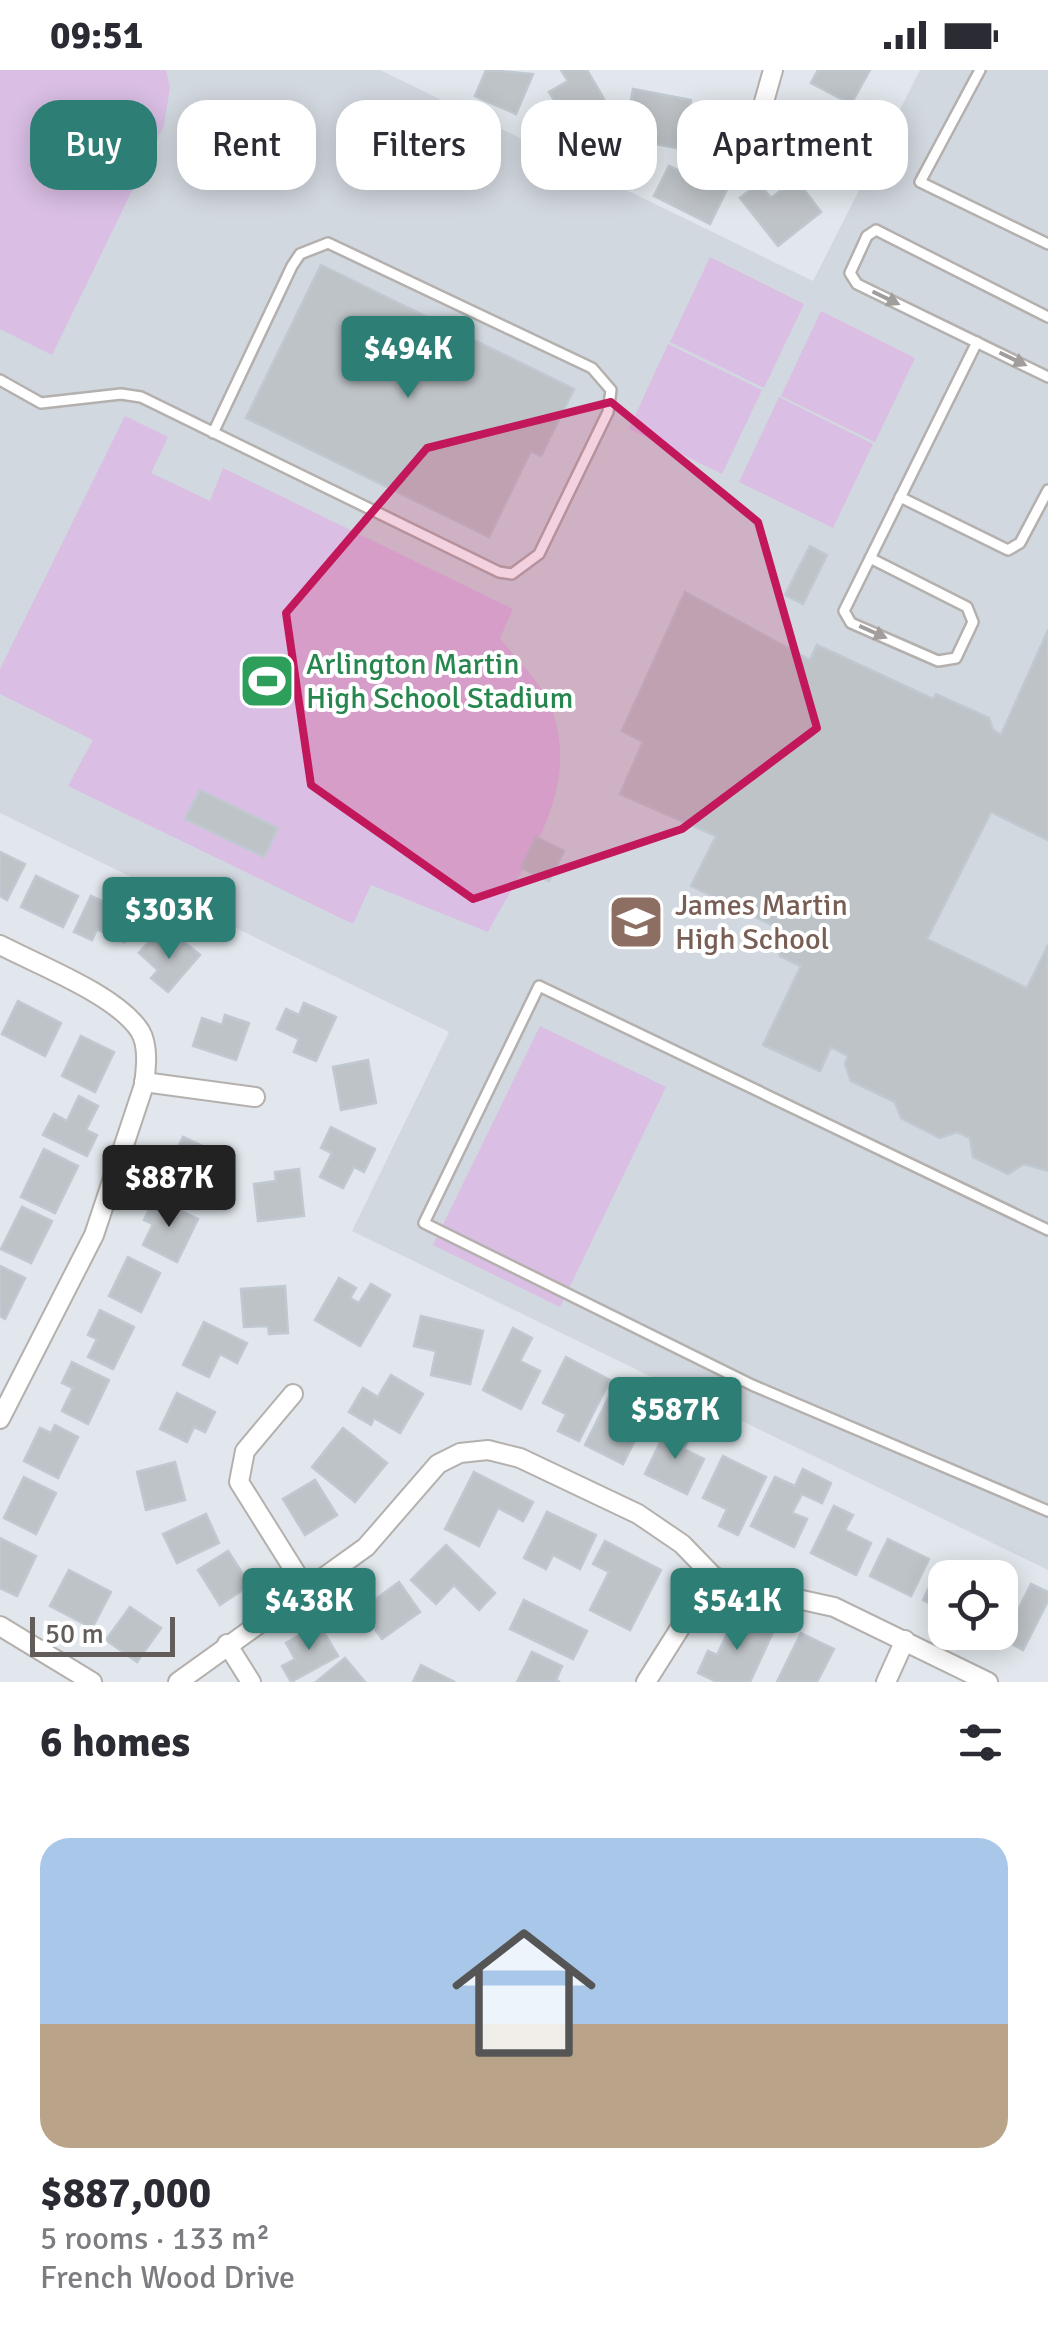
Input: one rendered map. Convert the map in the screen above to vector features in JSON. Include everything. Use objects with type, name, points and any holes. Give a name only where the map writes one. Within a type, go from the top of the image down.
[{"type":"street","points":[[765,100],[773,70]]},
{"type":"street","points":[[0,944],[117,1007],[141,1032],[144,1082],[94,1235],[0,1419]]},
{"type":"street","points":[[144,1082],[254,1098]]},
{"type":"street","points":[[293,1394],[245,1451],[240,1482],[306,1589]]},
{"type":"street","points":[[178,1682],[366,1546],[438,1464],[460,1453],[488,1450],[520,1458],[638,1514],[682,1544],[712,1576],[734,1585],[834,1607],[988,1682]]},
{"type":"street","points":[[646,1682],[712,1576]]},
{"type":"street","points":[[0,1626],[92,1682]]},
{"type":"street","points":[[886,1682],[904,1640]]},
{"type":"street","points":[[227,1644],[251,1682]]},
{"type":"lane","points":[[980,70],[920,182],[1048,244]]},
{"type":"lane","points":[[1048,317],[876,230],[868,236],[850,273],[856,284],[1048,377]]},
{"type":"lane","points":[[0,380],[42,403],[121,394],[140,397],[499,572],[512,574],[539,554],[608,412],[610,390],[592,368],[328,243],[300,254],[292,266],[213,432]]},
{"type":"lane","points":[[870,558],[967,607],[973,622],[956,658],[938,660],[851,623],[844,610],[977,342]]},
{"type":"lane","points":[[900,497],[1008,550],[1020,543],[1048,490]]},
{"type":"lane","points":[[1048,1230],[539,986],[424,1223],[752,1385],[1048,1511]]},
{"type":"highlighted area","points":[[611,402],[758,522],[817,728],[682,829],[473,899],[311,785],[286,613],[427,448]]},
{"type":"shaded area","name":"James Martin High School","points":[[0,70],[380,70],[442,100],[336,100],[336,190],[501,190],[501,129],[521,139],[521,190],[626,190],[813,281],[859,190],[908,190],[908,100],[905,100],[920,70],[1048,70],[1048,1570],[352,1231],[449,1032],[0,813]]},
{"type":"shaded area","points":[[0,70],[166,70],[170,87],[164,125],[157,139],[157,100],[30,100],[30,190],[132,190],[52,355],[0,329]]},
{"type":"shaded area","points":[[710,257],[804,304],[764,388],[670,342]]},
{"type":"shaded area","points":[[821,311],[915,358],[875,442],[781,396]]},
{"type":"shaded area","points":[[668,344],[762,390],[722,474],[629,429]]},
{"type":"shaded area","points":[[779,397],[873,444],[833,528],[739,482]]},
{"type":"shaded area","name":"Arlington Martin High School Stadium","points":[[125,416],[168,437],[151,473],[210,501],[223,468],[513,609],[500,638],[548,700],[558,731],[560,762],[547,820],[488,932],[371,885],[353,924],[68,786],[93,740],[0,694],[0,669]]},
{"type":"shaded area","points":[[540,1026],[666,1087],[560,1307],[433,1245]]},
{"type":"building","points":[[486,70],[533,74],[516,114],[501,107],[501,100],[475,96]]},
{"type":"building","points":[[561,70],[587,70],[605,100],[554,100],[549,92],[568,81]]},
{"type":"building","points":[[818,70],[870,70],[853,100],[843,100],[811,83]]},
{"type":"building","points":[[633,89],[691,100],[677,100],[677,148],[657,144],[657,100],[631,100]]},
{"type":"building","points":[[669,166],[677,170],[677,190],[727,190],[710,224],[654,196]]},
{"type":"building","points":[[750,190],[765,190],[771,198],[782,190],[804,190],[821,212],[778,246],[740,198]]},
{"type":"building","points":[[321,265],[574,389],[541,456],[531,451],[489,537],[246,418]]},
{"type":"building","points":[[810,546],[827,555],[803,604],[785,595]]},
{"type":"building","name":"James Martin High School","points":[[685,592],[810,660],[817,645],[933,699],[936,694],[989,718],[993,730],[1001,735],[1048,630],[1048,840],[991,812],[927,939],[1027,988],[1048,945],[1048,1171],[1024,1164],[1008,1174],[973,1157],[970,1138],[957,1132],[940,1138],[901,1118],[895,1102],[851,1081],[845,1064],[848,1056],[831,1047],[820,1071],[763,1045],[801,966],[780,956],[772,925],[691,886],[716,836],[620,794],[643,742],[622,731]]},
{"type":"building","points":[[200,790],[278,828],[264,857],[185,819]]},
{"type":"building","points":[[536,837],[564,851],[549,881],[521,868]]},
{"type":"building","points":[[0,852],[25,864],[7,900],[0,896]]},
{"type":"building","points":[[36,876],[78,896],[63,927],[21,907]]},
{"type":"building","points":[[91,896],[136,917],[124,942],[97,929],[92,940],[74,932]]},
{"type":"building","points":[[153,937],[172,954],[183,941],[200,955],[168,992],[151,978],[158,970],[139,953]]},
{"type":"building","points":[[18,1001],[61,1023],[45,1056],[2,1034]]},
{"type":"building","points":[[304,1003],[336,1017],[316,1061],[294,1052],[299,1039],[277,1029],[286,1009],[299,1015]]},
{"type":"building","points":[[225,1015],[249,1023],[236,1060],[193,1046],[202,1018],[222,1025]]},
{"type":"building","points":[[81,1036],[114,1052],[95,1092],[62,1076]]},
{"type":"building","points":[[368,1060],[376,1103],[341,1110],[333,1067]]},
{"type":"building","points":[[79,1096],[98,1106],[86,1130],[97,1135],[87,1156],[43,1135],[54,1114],[67,1121]]},
{"type":"building","points":[[331,1127],[375,1149],[364,1172],[354,1167],[343,1188],[320,1177],[332,1153],[321,1148]]},
{"type":"building","points":[[183,1137],[230,1159],[214,1193],[176,1175],[167,1195],[158,1191]]},
{"type":"building","points":[[44,1149],[78,1166],[55,1213],[21,1197]]},
{"type":"building","points":[[299,1169],[304,1216],[258,1221],[254,1184],[276,1181],[275,1172]]},
{"type":"building","points":[[155,1198],[198,1219],[177,1262],[143,1245],[153,1224],[144,1220]]},
{"type":"building","points":[[22,1207],[52,1221],[31,1263],[1,1249]]},
{"type":"building","points":[[128,1257],[160,1273],[141,1312],[109,1296]]},
{"type":"building","points":[[0,1266],[25,1278],[5,1319],[0,1316]]},
{"type":"building","points":[[339,1278],[356,1288],[350,1298],[359,1303],[371,1284],[390,1295],[360,1346],[315,1320]]},
{"type":"building","points":[[285,1286],[288,1333],[269,1334],[268,1326],[244,1327],[241,1289]]},
{"type":"building","points":[[100,1310],[134,1327],[113,1369],[88,1357],[97,1339],[88,1335]]},
{"type":"building","points":[[421,1316],[483,1331],[470,1384],[431,1375],[436,1351],[414,1346]]},
{"type":"building","points":[[204,1322],[247,1343],[237,1363],[220,1354],[209,1377],[183,1365]]},
{"type":"building","points":[[513,1328],[532,1338],[520,1361],[540,1371],[521,1409],[483,1390]]},
{"type":"building","points":[[566,1357],[610,1380],[579,1441],[558,1431],[566,1414],[543,1403]]},
{"type":"building","points":[[72,1362],[109,1380],[88,1424],[62,1411],[73,1388],[62,1383]]},
{"type":"building","points":[[391,1375],[423,1394],[400,1433],[374,1418],[371,1425],[349,1412],[363,1388],[378,1397]]},
{"type":"building","points":[[177,1393],[215,1412],[205,1432],[194,1427],[187,1442],[160,1429]]},
{"type":"building","points":[[628,1394],[652,1406],[623,1464],[585,1445],[608,1399],[621,1406]]},
{"type":"building","points":[[55,1425],[78,1437],[58,1478],[24,1461],[40,1428],[51,1433]]},
{"type":"building","points":[[668,1426],[690,1437],[684,1449],[704,1459],[687,1494],[645,1474]]},
{"type":"building","points":[[343,1428],[387,1463],[355,1502],[312,1467]]},
{"type":"building","points":[[723,1456],[766,1477],[738,1535],[719,1526],[727,1509],[703,1498]]},
{"type":"building","points":[[175,1462],[185,1500],[146,1510],[137,1472]]},
{"type":"building","points":[[803,1469],[831,1483],[822,1503],[802,1494],[792,1513],[807,1519],[794,1547],[751,1526],[775,1477],[795,1486]]},
{"type":"building","points":[[474,1472],[533,1502],[523,1521],[498,1508],[479,1546],[445,1529]]},
{"type":"building","points":[[24,1477],[56,1493],[36,1534],[4,1518]]},
{"type":"building","points":[[315,1480],[337,1515],[305,1535],[283,1499]]},
{"type":"building","points":[[834,1506],[853,1515],[845,1530],[871,1543],[856,1575],[811,1553]]},
{"type":"building","points":[[547,1512],[596,1535],[580,1569],[553,1555],[546,1569],[524,1558]]},
{"type":"building","points":[[206,1514],[219,1543],[177,1563],[163,1534]]},
{"type":"building","points":[[0,1538],[36,1556],[17,1596],[0,1588]]},
{"type":"building","points":[[888,1539],[929,1559],[911,1596],[870,1576]]},
{"type":"building","points":[[605,1541],[661,1570],[630,1630],[590,1610],[609,1572],[593,1564]]},
{"type":"building","points":[[446,1545],[495,1593],[479,1610],[454,1585],[436,1604],[411,1580]]},
{"type":"building","points":[[228,1551],[250,1585],[220,1605],[198,1570]]},
{"type":"building","points":[[69,1570],[111,1592],[92,1628],[50,1606]]},
{"type":"building","points":[[399,1582],[420,1612],[382,1639],[361,1610]]},
{"type":"building","points":[[1031,1584],[1048,1592],[1048,1601],[1023,1650],[1018,1647],[1018,1610]]},
{"type":"building","points":[[524,1600],[587,1631],[573,1659],[510,1629]]},
{"type":"building","points":[[130,1607],[161,1628],[137,1662],[106,1640]]},
{"type":"building","points":[[736,1615],[773,1632],[750,1682],[717,1682],[698,1673],[708,1651],[717,1655]]},
{"type":"building","points":[[319,1624],[338,1656],[291,1682],[282,1666],[295,1659],[286,1643]]},
{"type":"building","points":[[801,1633],[834,1649],[817,1682],[777,1682]]},
{"type":"building","points":[[532,1652],[562,1666],[556,1680],[560,1682],[517,1682]]},
{"type":"building","points":[[345,1658],[365,1682],[316,1682]]},
{"type":"building","points":[[421,1665],[455,1682],[413,1682]]},
{"type":"place","name":"Arlington Martin High School Stadium","points":[[267,681]]},
{"type":"place","name":"James Martin High School","points":[[636,922]]}]
